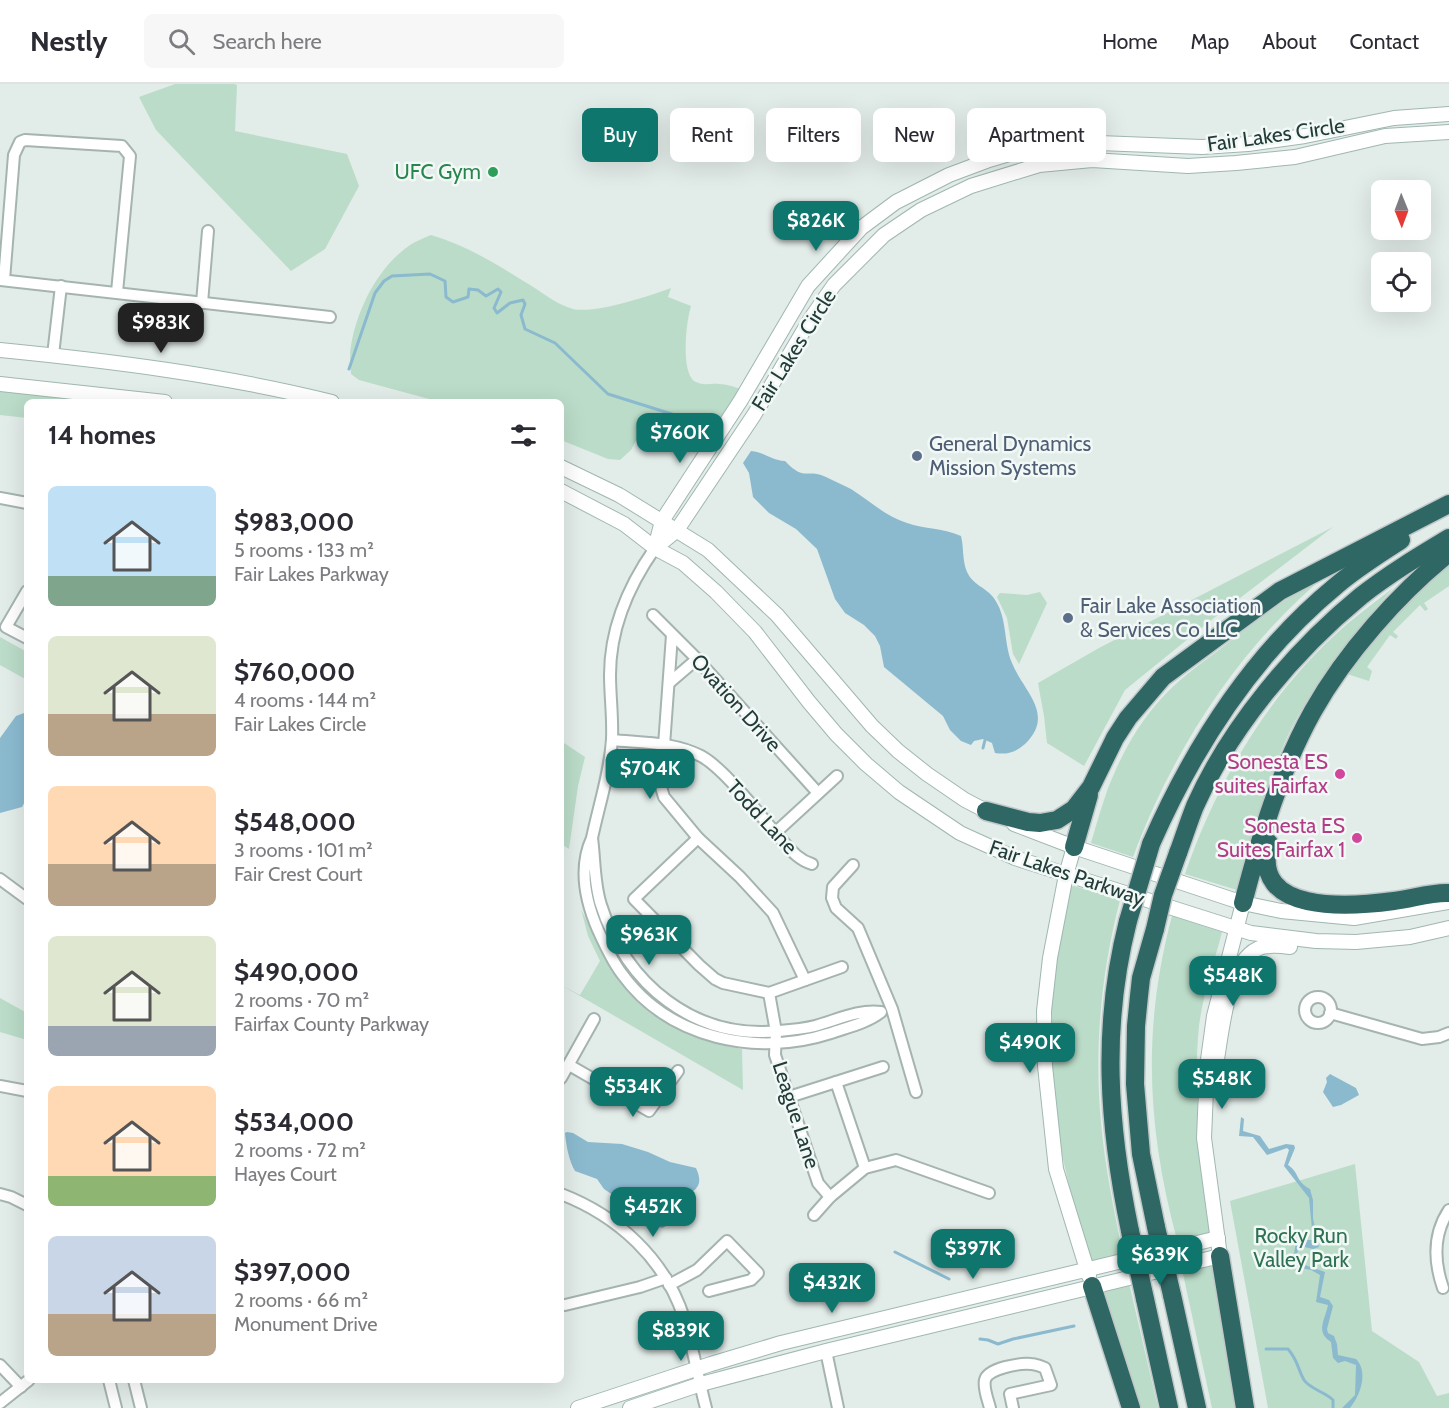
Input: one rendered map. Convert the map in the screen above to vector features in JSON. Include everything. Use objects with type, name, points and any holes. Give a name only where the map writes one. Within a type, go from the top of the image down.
[{"type":"highway","points":[[986,811],[1040,823],[1057,820],[1074,809],[1091,787],[1115,738],[1128,718],[1156,684],[1171,670],[1280,591],[1449,505]]},
{"type":"highway","points":[[1169,1408],[1130,1231],[1117,1165],[1112,1123],[1113,1004],[1117,966],[1151,844],[1166,810],[1203,741],[1244,682],[1292,626],[1337,584],[1449,505]]},
{"type":"highway","points":[[1197,1408],[1142,1154],[1135,1084],[1139,996],[1163,895],[1196,805],[1211,775],[1239,729],[1277,679],[1305,648],[1363,595],[1408,562],[1449,538]]},
{"type":"highway","points":[[1244,903],[1262,833],[1312,712],[1339,671],[1399,598],[1449,553]]},
{"type":"highway","points":[[1281,783],[1266,861],[1273,882],[1286,895],[1310,902],[1369,904],[1449,893]]},
{"type":"highway","points":[[1074,847],[1091,787]]},
{"type":"highway","points":[[1220,1256],[1245,1408]]},
{"type":"highway","points":[[1089,1277],[1131,1408]]},
{"type":"main road","name":"Fair Lakes Circle","points":[[656,548],[662,521],[741,400],[794,308],[821,269],[875,215],[896,201],[949,175],[988,160],[1030,148],[1059,144],[1099,143],[1202,147],[1248,144],[1305,136],[1387,118],[1449,114]]},
{"type":"main road","name":"Fair Lakes Circle","points":[[656,548],[677,530],[754,415],[811,318],[834,285],[884,235],[921,210],[991,178],[1040,165],[1079,161],[1120,161],[1188,166],[1236,163],[1295,157],[1385,136],[1449,132]]},
{"type":"main road","points":[[0,350],[53,355],[232,381],[318,399]]},
{"type":"main road","points":[[0,384],[138,399]]},
{"type":"main road","name":"Fair Lakes Parkway","points":[[564,468],[619,495],[708,550],[728,566],[777,615],[852,705],[898,751],[965,800],[986,811],[1023,829],[1074,847],[1244,903],[1281,911],[1354,918],[1449,902]]},
{"type":"main road","name":"Fair Lakes Parkway","points":[[564,493],[624,524],[656,548],[683,563],[716,592],[755,632],[836,734],[899,792],[960,833],[1015,858],[1236,929],[1284,938],[1356,942],[1396,939],[1449,928]]},
{"type":"main road","points":[[1074,847],[1066,875],[1050,958],[1044,1011],[1045,1066],[1056,1169],[1089,1277]]},
{"type":"main road","points":[[578,1408],[781,1343],[1089,1277],[1220,1256],[1204,1138],[1207,1067],[1212,1028],[1244,903]]},
{"type":"main road","points":[[1208,1081],[1216,1064],[1236,971],[1249,954],[1263,947],[1272,946],[1359,950],[1396,939]]},
{"type":"main road","points":[[630,1408],[700,1384],[1089,1277],[1218,1238]]},
{"type":"street","points":[[117,292],[130,156],[126,149],[122,146],[25,140],[20,142],[16,148],[13,170],[2,280],[330,317]]},
{"type":"street","points":[[0,169],[13,170]]},
{"type":"street","points":[[202,303],[208,231]]},
{"type":"street","points":[[53,355],[61,286]]},
{"type":"street","points":[[794,308],[811,318]]},
{"type":"street","points":[[0,498],[24,502]]},
{"type":"street","points":[[656,548],[639,572],[615,629],[611,650],[612,740],[608,772],[592,837],[586,850],[584,865],[588,899],[603,941],[629,983],[663,1014],[702,1033],[746,1042],[777,1037],[818,1037],[871,1020],[886,1011]]},
{"type":"street","points":[[24,596],[6,627],[24,636]]},
{"type":"street","name":"Ovation Drive","points":[[653,615],[697,659],[818,793]]},
{"type":"street","points":[[672,635],[661,787],[664,797],[698,838],[774,913],[805,980]]},
{"type":"street","points":[[669,683],[697,659]]},
{"type":"street","name":"Todd Lane","points":[[612,740],[679,747],[710,762],[797,857],[812,864]]},
{"type":"street","points":[[775,833],[837,776]]},
{"type":"street","points":[[698,838],[634,899],[715,979],[723,983],[769,993],[842,967]]},
{"type":"street","points":[[853,865],[833,887],[832,898],[836,908],[858,928],[916,1092]]},
{"type":"street","points":[[0,879],[24,897]]},
{"type":"street","name":"League Lane","points":[[769,993],[777,1037],[775,1054],[818,1183],[830,1197]]},
{"type":"street","points":[[1330,1013],[1422,1039],[1439,1038],[1449,1033]]},
{"type":"street","points":[[564,1073],[594,1019]]},
{"type":"street","points":[[569,1065],[649,1111],[678,1071]]},
{"type":"street","points":[[789,1097],[883,1067]]},
{"type":"street","points":[[836,1082],[865,1168]]},
{"type":"street","points":[[0,1086],[24,1090]]},
{"type":"street","points":[[813,1215],[830,1197],[865,1168],[896,1160],[989,1193]]},
{"type":"street","points":[[0,1194],[24,1204]]},
{"type":"street","points":[[564,1195],[594,1208],[624,1229],[642,1246],[668,1281],[689,1334],[706,1408]]},
{"type":"street","points":[[1443,1288],[1439,1272],[1437,1239],[1449,1210]]},
{"type":"street","points":[[565,1305],[668,1281],[697,1270],[727,1241],[758,1273],[751,1280],[709,1291]]},
{"type":"street","points":[[826,1351],[838,1408]]},
{"type":"street","points":[[990,1408],[984,1385],[989,1372],[1021,1364],[1033,1364],[1044,1368],[1051,1385],[1010,1394],[1013,1408]]},
{"type":"street","points":[[0,1365],[25,1384],[1,1405]]},
{"type":"street","points":[[110,1383],[116,1408]]},
{"type":"street","points":[[135,1383],[141,1408]]},
{"type":"green space","points":[[175,84],[237,85],[235,131],[347,154],[359,186],[325,249],[291,271],[156,130],[139,97]]},
{"type":"green space","points":[[431,235],[456,244],[514,275],[554,301],[573,309],[608,307],[671,288],[668,297],[691,306],[687,324],[686,359],[691,377],[702,384],[722,384],[742,389],[700,451],[646,421],[631,450],[620,460],[608,459],[564,441],[564,399],[429,399],[359,380],[351,374],[350,353],[358,318],[379,277],[399,254],[412,244]]},
{"type":"green space","points":[[0,391],[66,399],[24,399],[24,418],[0,415]]},
{"type":"green space","points":[[1333,527],[1210,621],[1125,690],[1084,766],[1047,743],[1038,683],[1099,648]]},
{"type":"green space","points":[[1449,564],[1449,586],[1424,603],[1428,609],[1425,611],[1420,605],[1393,632],[1398,636],[1396,639],[1390,635],[1367,667],[1372,671],[1369,681],[1347,674],[1395,616]]},
{"type":"green space","points":[[1331,571],[1268,631],[1213,701],[1189,738],[1168,777],[1133,857],[1091,843],[1104,799],[1118,764],[1140,726],[1160,700],[1173,686],[1246,629]]},
{"type":"green space","points":[[1393,588],[1332,664],[1292,727],[1270,783],[1240,888],[1237,890],[1185,874],[1213,804],[1249,739],[1270,708],[1293,678],[1319,651],[1352,620]]},
{"type":"green space","points":[[1040,592],[1047,603],[1019,664],[1013,654],[1007,618],[997,597],[1000,593],[1027,595]]},
{"type":"green space","points":[[0,637],[24,650],[24,678],[0,665]]},
{"type":"green space","points":[[564,743],[585,757],[578,786],[569,849],[564,846]]},
{"type":"green space","points":[[1071,887],[1120,900],[1104,983],[1098,1067],[1105,1156],[1123,1254],[1092,1262],[1080,1226],[1062,1152],[1055,1115],[1049,1039],[1050,1001],[1058,937],[1068,895]]},
{"type":"green space","points":[[581,909],[609,961],[643,1002],[663,1018],[686,1031],[712,1042],[742,1049],[743,1090],[564,987],[580,995],[600,961],[588,936]]},
{"type":"green space","points":[[1172,916],[1222,932],[1203,1002],[1197,1052],[1199,1129],[1211,1232],[1177,1240],[1159,1158],[1152,1078],[1152,1038],[1156,998]]},
{"type":"green space","points":[[0,998],[24,1011],[24,1039],[0,1032]]},
{"type":"green space","name":"Rocky Run Valley Park","points":[[1355,1164],[1372,1331],[1419,1362],[1437,1396],[1449,1393],[1449,1408],[1268,1408],[1230,1201]]},
{"type":"green space","points":[[1212,1262],[1238,1408],[1212,1408],[1182,1269]]},
{"type":"green space","points":[[1129,1283],[1158,1408],[1138,1408],[1105,1298],[1104,1292],[1107,1288]]},
{"type":"water","points":[[751,451],[785,461],[801,473],[826,477],[851,489],[899,520],[961,536],[967,572],[972,580],[990,594],[998,604],[1009,655],[1034,703],[1038,723],[1034,733],[1025,744],[1011,752],[999,754],[995,753],[992,743],[983,739],[974,741],[971,745],[961,741],[950,730],[943,716],[884,667],[880,646],[875,636],[864,625],[845,613],[835,599],[817,549],[796,529],[769,513],[753,497],[749,473],[743,463]]},
{"type":"water","points":[[24,713],[24,803],[22,807],[0,813],[0,738],[16,716]]},
{"type":"water","points":[[1330,1074],[1356,1088],[1359,1095],[1333,1107],[1323,1092],[1327,1082],[1326,1078]]},
{"type":"water","points":[[1241,1117],[1244,1119],[1243,1131],[1260,1136],[1269,1149],[1286,1144],[1294,1145],[1295,1148],[1288,1165],[1302,1183],[1310,1189],[1319,1247],[1313,1249],[1300,1246],[1296,1262],[1325,1272],[1320,1297],[1329,1300],[1333,1306],[1328,1333],[1334,1336],[1338,1355],[1356,1359],[1360,1364],[1362,1384],[1350,1408],[1342,1408],[1355,1395],[1356,1365],[1345,1361],[1338,1363],[1333,1358],[1331,1342],[1322,1330],[1328,1305],[1316,1302],[1320,1275],[1297,1267],[1293,1260],[1296,1242],[1313,1240],[1309,1198],[1284,1166],[1289,1150],[1287,1148],[1267,1155],[1253,1137],[1239,1136]]},
{"type":"water","points":[[565,1133],[588,1142],[622,1144],[670,1162],[696,1168],[699,1183],[683,1201],[670,1223],[662,1228],[604,1189],[597,1179],[575,1171],[567,1148]]},
{"type":"waterway","points":[[349,369],[375,293],[384,281],[392,276],[430,274],[445,281],[446,297],[453,302],[468,297],[469,289],[478,290],[486,296],[498,289],[501,292],[494,308],[497,313],[510,303],[523,300],[525,304],[521,315],[525,329],[555,343],[608,394],[675,415]]},
{"type":"waterway","points":[[983,748],[986,736]]},
{"type":"waterway","points":[[895,1252],[949,1279]]},
{"type":"waterway","points":[[980,1339],[998,1344],[1074,1326]]},
{"type":"waterway","points":[[1266,1349],[1288,1349],[1304,1380],[1333,1400],[1333,1408]]},
{"type":"place","name":"UFC Gym","points":[[493,172]]},
{"type":"place","name":"General Dynamics Mission Systems","points":[[917,456]]},
{"type":"place","name":"Fair Lake Association & Services Co LLC","points":[[1068,618]]},
{"type":"place","name":"Sonesta ES suites Fairfax","points":[[1340,774]]},
{"type":"place","name":"Sonesta ES Suites Fairfax 1","points":[[1357,838]]}]
